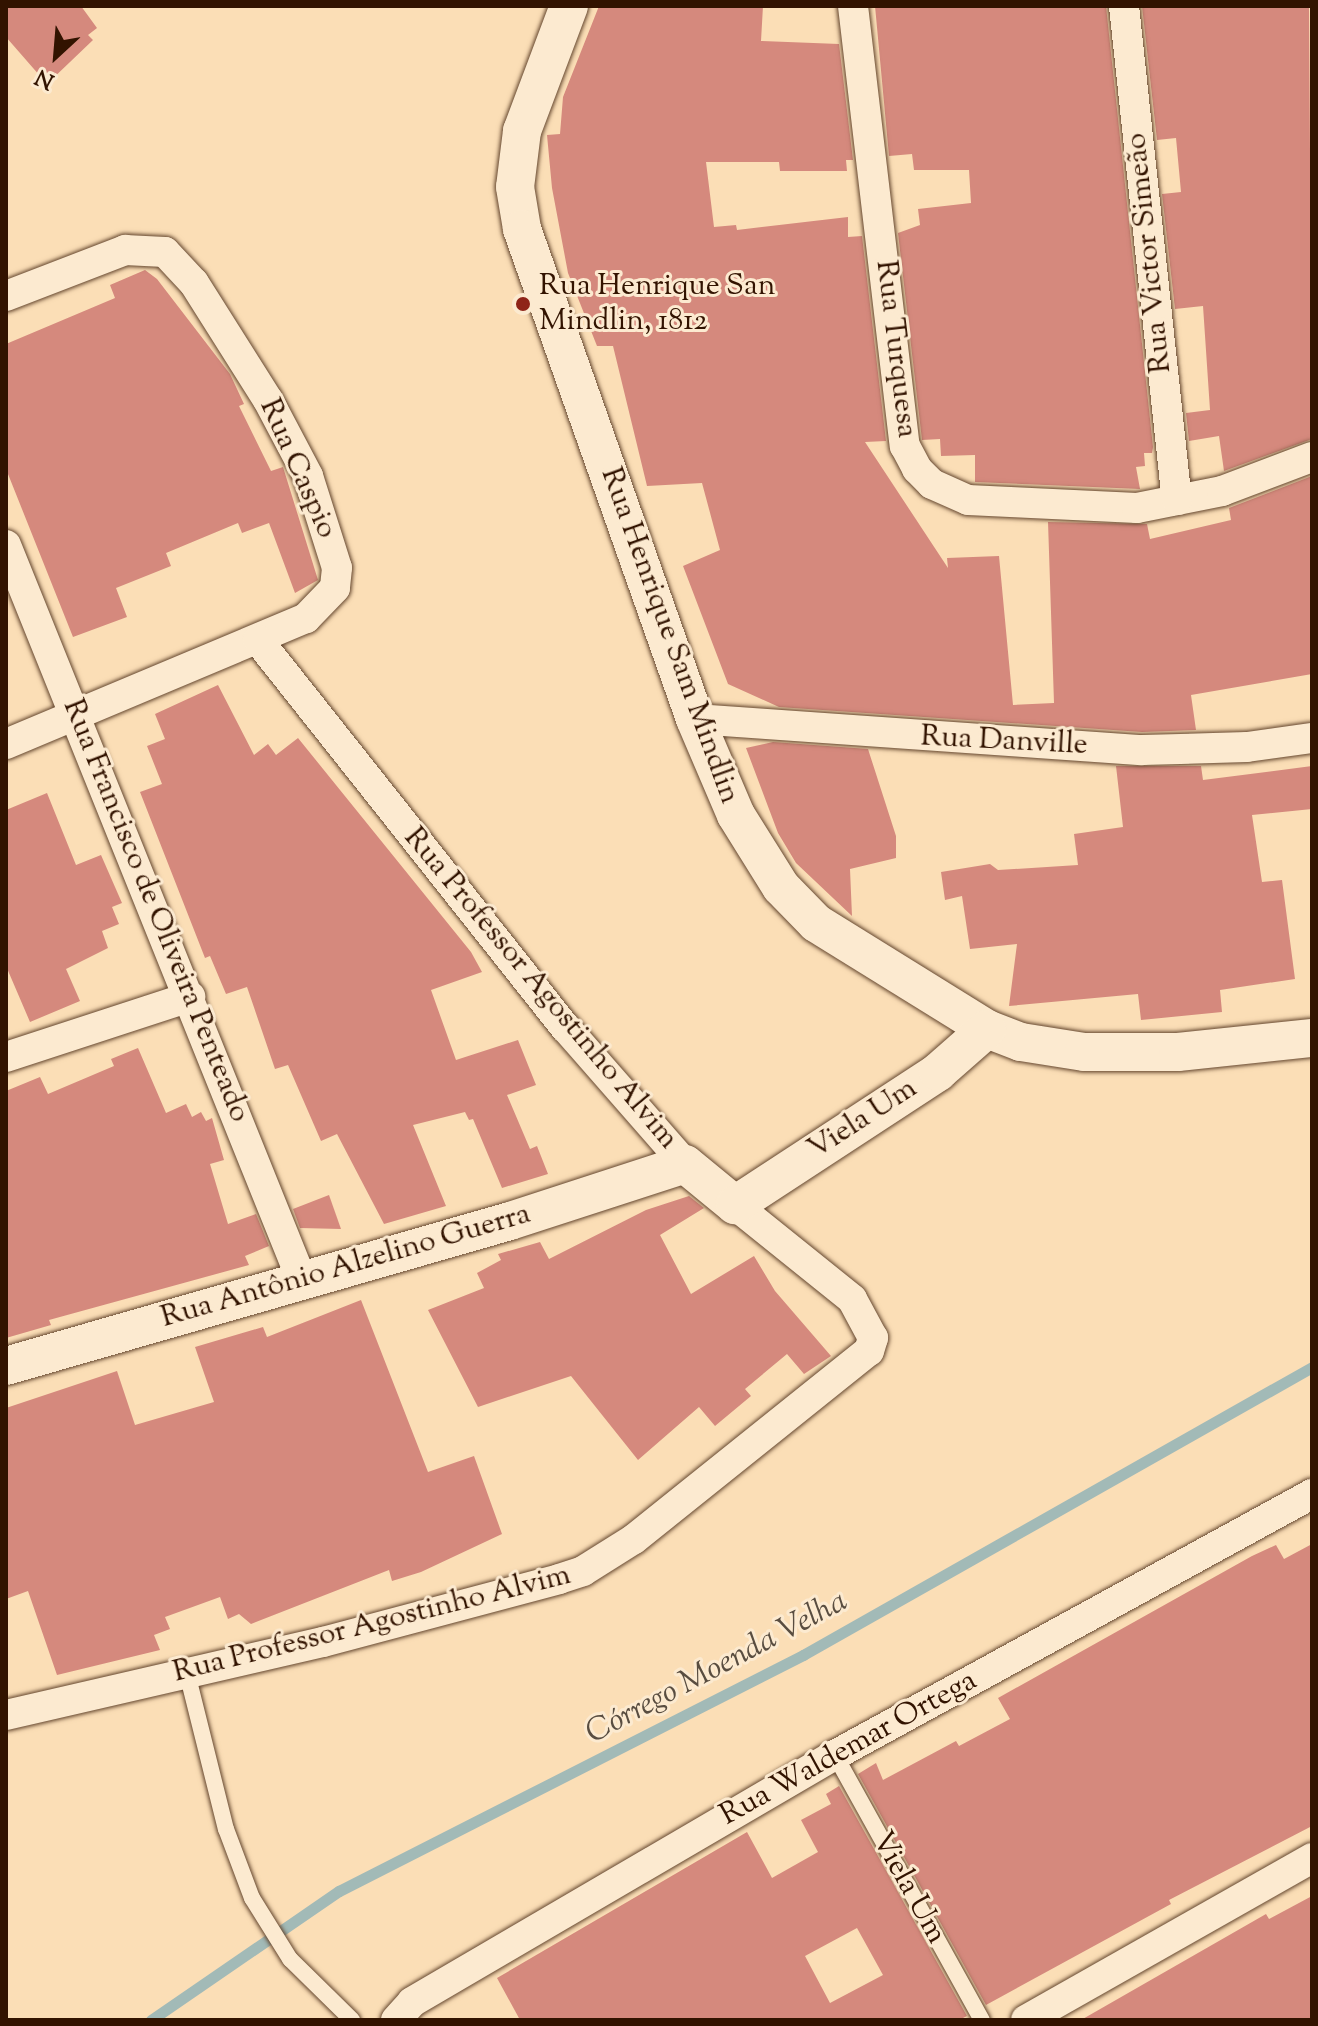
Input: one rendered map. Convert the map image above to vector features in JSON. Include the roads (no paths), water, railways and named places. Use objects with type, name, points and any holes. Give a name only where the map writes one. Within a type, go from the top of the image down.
[{"type":"street","name":"Rua Henrique Sam Mindlin","points":[[569,6],[522,131],[515,187],[522,229],[695,719],[736,815],[781,887],[816,923],[987,1029],[1051,1050],[1178,1052],[1312,1038]]},
{"type":"street","name":"Rua Turquesa","points":[[853,6],[905,446],[917,469],[951,495],[978,502],[1094,510],[1222,491],[1312,457]]},
{"type":"street","name":"Rua Victor Simeão","points":[[1124,6],[1177,500]]},
{"type":"street","name":"Rua Caspio","points":[[6,296],[125,250],[165,252],[194,283],[268,400],[308,476],[333,546],[337,580],[323,605],[258,640],[6,744]]},
{"type":"street","name":"Rua Francisco de Oliveira Penteado","points":[[6,545],[78,716],[301,1278]]},
{"type":"street","name":"Rua Professor Agostinho Alvim","points":[[6,1715],[187,1673],[583,1571],[634,1539],[731,1458],[848,1372],[869,1351],[873,1338],[866,1319],[852,1299],[685,1164],[566,1028],[258,640]]},
{"type":"street","name":"Rua Danville","points":[[695,719],[1142,750],[1247,747],[1312,738]]},
{"type":"street","points":[[6,1057],[190,997]]},
{"type":"street","name":"Viela Um","points":[[735,1205],[938,1072],[987,1029]]},
{"type":"street","name":"Rua Antônio Alzelino Guerra","points":[[6,1366],[301,1278],[510,1221],[685,1164]]},
{"type":"street","name":"Rua Waldemar Ortega","points":[[396,2020],[412,2002],[835,1755],[1312,1494]]},
{"type":"street","points":[[1026,2020],[1312,1858]]},
{"type":"lane","points":[[187,1673],[226,1829],[252,1898],[290,1959],[352,2020]]},
{"type":"lane","name":"Viela Um","points":[[835,1755],[982,2020]]},
{"type":"waterway","name":"Córrego Moenda Velha","points":[[151,2020],[339,1891],[803,1655],[1312,1367]]},
{"type":"place","name":"Rua Henrique San Mindlin, 1812","points":[[523,304]]}]
